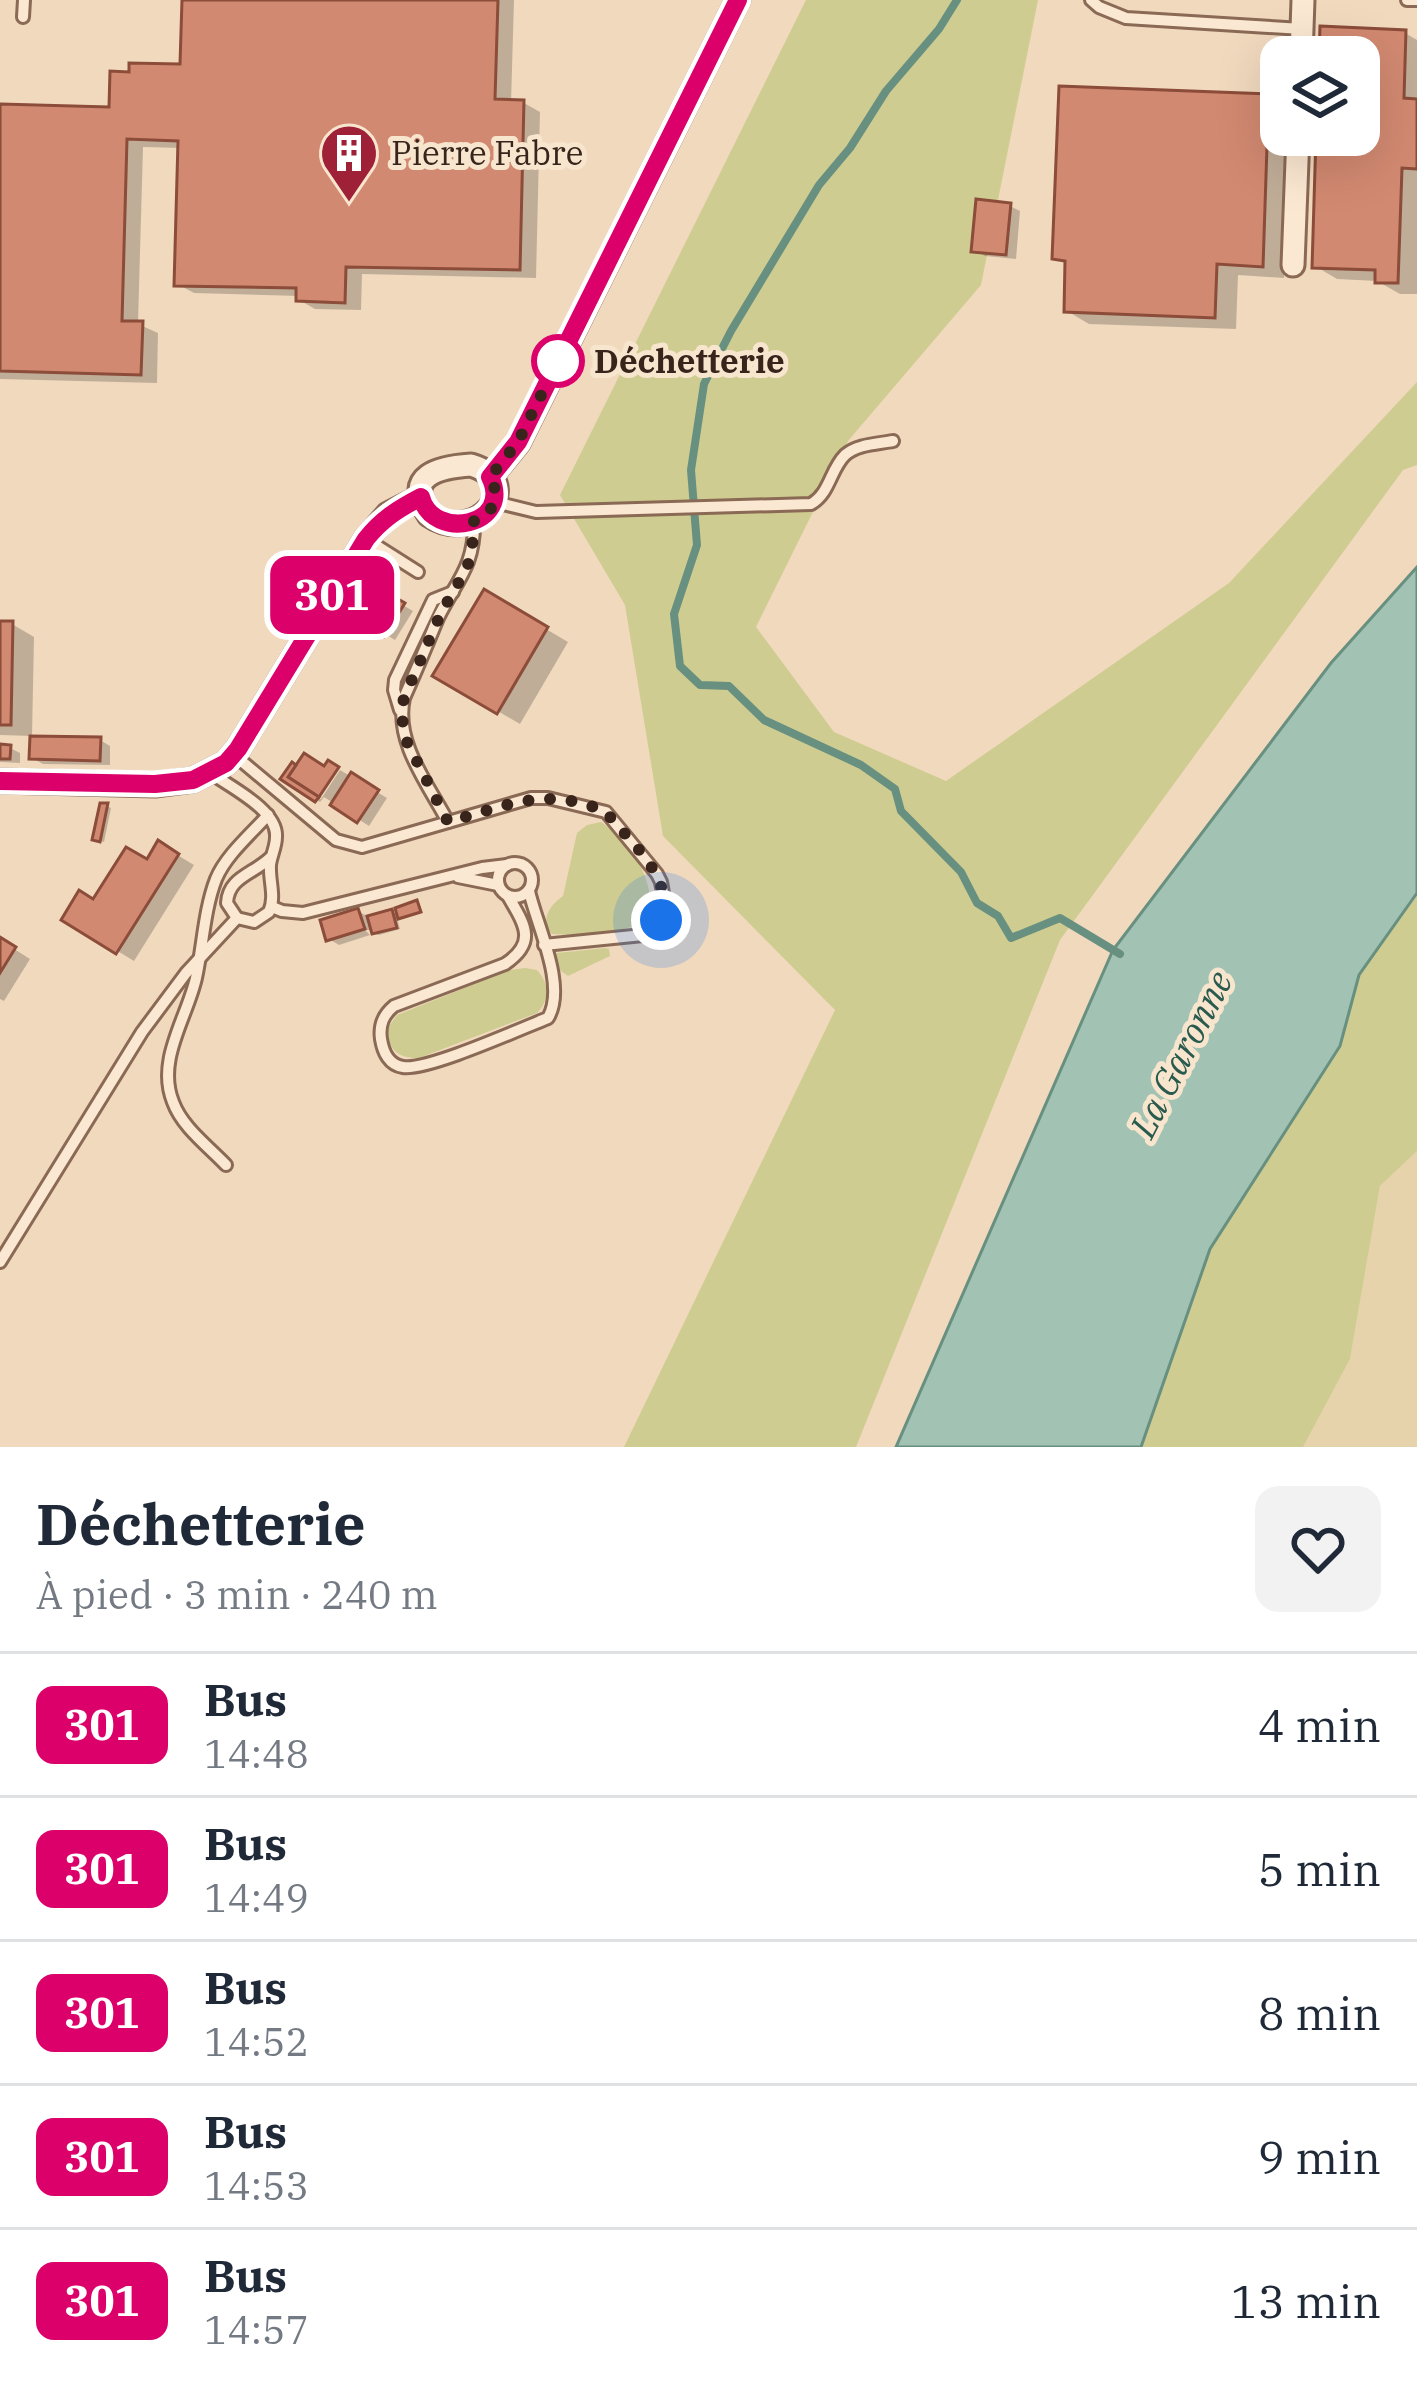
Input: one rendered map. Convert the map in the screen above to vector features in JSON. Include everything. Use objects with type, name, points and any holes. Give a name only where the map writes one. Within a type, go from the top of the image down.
[{"type":"street","points":[[490,477],[518,442],[738,0]]},
{"type":"street","points":[[1302,36],[1304,0]]},
{"type":"street","points":[[1293,265],[1297,156]]},
{"type":"street","points":[[471,464],[490,477],[495,502],[483,518],[447,523],[423,507],[425,478],[441,466],[471,464]]},
{"type":"street","points":[[0,781],[155,784],[211,773],[233,754],[366,539],[388,514],[421,497]]},
{"type":"lane","points":[[23,17],[24,0]]},
{"type":"lane","points":[[1091,0],[1126,18],[1302,29]]},
{"type":"lane","points":[[1407,0],[1417,0]]},
{"type":"lane","points":[[495,502],[536,512],[811,504],[822,496],[842,458],[893,441]]},
{"type":"lane","points":[[448,822],[406,740],[401,712],[441,613],[467,568],[474,521]]},
{"type":"lane","points":[[366,539],[418,572]]},
{"type":"lane","points":[[233,754],[336,840],[362,847],[531,798],[606,812],[661,882],[664,914],[643,935],[544,945]]},
{"type":"lane","points":[[211,773],[268,815],[276,831],[271,857],[272,907],[254,922],[237,918],[227,903],[231,885],[271,857]]},
{"type":"lane","points":[[226,1165],[183,1120],[167,1079],[170,1055],[195,984],[217,878],[268,815]]},
{"type":"lane","points":[[272,907],[303,913],[482,868],[522,864],[528,869],[532,876],[529,891],[555,989],[548,1018],[424,1065],[402,1067],[388,1058],[380,1027],[388,1010],[494,969],[521,953],[526,938],[508,896],[498,885],[455,876]]},
{"type":"lane","points":[[498,885],[506,865]]},
{"type":"lane","points":[[508,896],[529,891]]},
{"type":"lane","points":[[0,1262],[142,1032],[237,918]]},
{"type":"shaded area","points":[[806,0],[1038,0],[981,285],[848,441],[756,627],[834,732],[946,781],[1229,583],[1417,382],[1417,465],[1403,470],[1060,940],[856,1447],[624,1447],[835,1010],[663,836],[625,605],[560,495]]},
{"type":"shaded area","points":[[601,822],[639,863],[649,890],[649,917],[618,930],[552,934],[546,918],[563,896],[577,833]]},
{"type":"shaded area","points":[[1417,893],[1417,1151],[1380,1186],[1350,1359],[1303,1447],[1141,1447],[1210,1249],[1340,1047],[1359,975]]},
{"type":"shaded area","points":[[605,948],[610,956],[568,976],[557,968],[557,953]]},
{"type":"shaded area","points":[[525,968],[537,970],[546,987],[537,1013],[419,1058],[400,1055],[392,1047],[387,1029],[397,1015]]},
{"type":"shaded area","points":[[1417,1151],[1417,1447],[1303,1447],[1350,1359],[1380,1186]]},
{"type":"water","name":"La Garonne","points":[[1417,567],[1417,893],[1359,975],[1340,1046],[1210,1249],[1141,1447],[896,1447],[1113,950],[1331,663]]},
{"type":"building","name":"Pierre Fabre","points":[[182,0],[498,0],[495,99],[524,100],[520,270],[346,267],[345,303],[296,301],[296,288],[174,286],[178,141],[127,139],[122,321],[143,321],[141,375],[0,371],[0,104],[109,107],[110,71],[129,72],[129,63],[180,64]]},
{"type":"building","points":[[1320,26],[1406,30],[1404,98],[1417,99],[1417,169],[1402,168],[1398,283],[1375,283],[1375,270],[1312,268],[1315,156],[1380,156],[1380,36],[1320,36]]},
{"type":"building","points":[[1059,86],[1260,94],[1260,156],[1267,156],[1263,267],[1217,264],[1215,318],[1064,312],[1065,261],[1052,259]]},
{"type":"building","points":[[976,199],[1011,203],[1006,255],[971,252]]},
{"type":"building","points":[[484,589],[548,627],[497,714],[432,676]]},
{"type":"building","points":[[386,592],[405,603],[384,637],[366,626]]},
{"type":"building","points":[[0,621],[13,621],[11,725],[0,725]]},
{"type":"building","points":[[30,736],[101,737],[100,761],[29,759]]},
{"type":"building","points":[[0,744],[11,745],[10,759],[0,759]]},
{"type":"building","points":[[304,753],[324,766],[328,760],[339,767],[319,797],[288,777]]},
{"type":"building","points":[[292,762],[296,765],[288,777],[319,797],[315,802],[280,779]]},
{"type":"building","points":[[351,772],[379,790],[357,823],[330,805]]},
{"type":"building","points":[[100,803],[108,803],[100,842],[92,840]]},
{"type":"building","points":[[158,840],[179,854],[116,954],[61,920],[79,890],[93,899],[126,847],[147,859]]},
{"type":"building","points":[[417,900],[421,912],[398,919],[395,908]]},
{"type":"building","points":[[358,908],[365,929],[326,941],[320,920]]},
{"type":"building","points":[[392,909],[397,928],[372,934],[367,916]]},
{"type":"building","points":[[0,937],[16,947],[0,973]]},
{"type":"waterway","points":[[957,0],[819,185],[704,384],[691,470],[697,545],[674,614],[680,666],[700,685],[729,686],[764,720],[861,765],[895,789],[901,811],[961,872],[977,903],[998,916],[1011,938],[1060,918],[1120,954]]},
{"type":"bus line","name":"301","points":[[0,781],[155,784],[211,773],[238,749],[366,539],[388,514],[421,497],[423,507],[437,520],[483,518],[495,502],[490,477],[518,442],[738,0]]},
{"type":"place","name":"Pierre Fabre","points":[[349,204]]},
{"type":"place","name":"Déchetterie","points":[[558,361]]},
{"type":"route","points":[[558,361],[518,442],[490,477],[495,502],[483,518],[474,521],[467,568],[441,613],[404,698],[401,724],[448,822],[538,797],[606,812],[661,882],[665,904],[661,920]]}]
